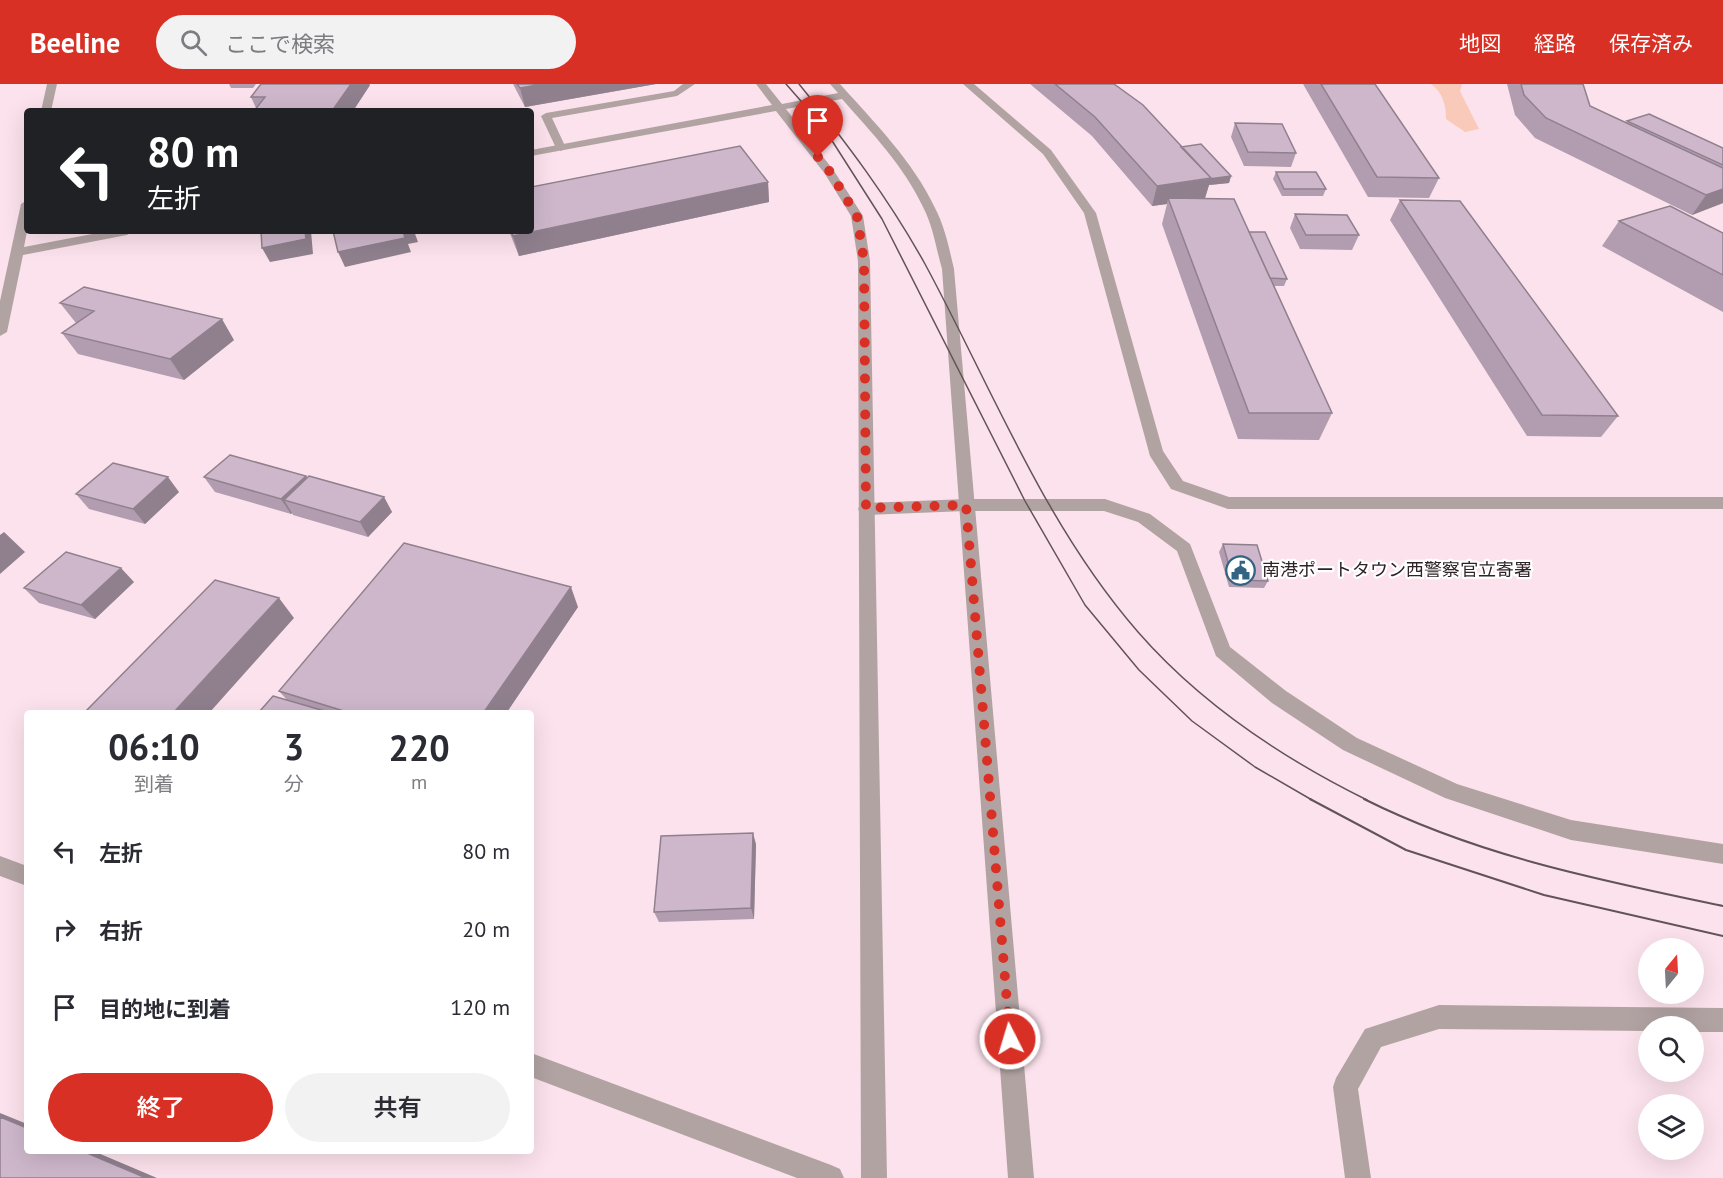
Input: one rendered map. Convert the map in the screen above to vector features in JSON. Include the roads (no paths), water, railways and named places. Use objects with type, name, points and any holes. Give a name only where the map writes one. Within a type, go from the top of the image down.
[{"type":"street","points":[[47,108],[52,84]]},
{"type":"street","points":[[546,116],[677,93],[690,84]]},
{"type":"street","points":[[760,84],[830,172],[857,216],[864,261],[874,1178]]},
{"type":"street","points":[[968,84],[1047,152],[1090,213],[1155,452],[1178,485],[1228,503],[1723,503]]},
{"type":"street","points":[[534,152],[778,108],[840,90],[861,113],[914,182],[936,221],[948,268],[1021,1178]]},
{"type":"street","points":[[539,105],[561,148]]},
{"type":"street","points":[[0,332],[24,218]]},
{"type":"street","points":[[17,252],[111,234]]},
{"type":"street","points":[[866,508],[1105,505],[1144,518],[1184,548],[1222,651],[1279,697],[1350,744],[1452,792],[1571,830],[1723,854]]},
{"type":"street","points":[[0,866],[24,875]]},
{"type":"street","points":[[1358,1178],[1345,1087],[1373,1038],[1439,1017],[1723,1020]]},
{"type":"street","points":[[534,1066],[831,1178]]},
{"type":"tram line","points":[[786,84],[822,125],[882,219],[1025,501],[1085,605],[1139,670],[1192,721],[1255,767],[1312,800]]},
{"type":"tram line","points":[[799,84],[866,171],[897,217],[950,311],[1047,501],[1074,546],[1138,632],[1188,682],[1244,727],[1304,766],[1367,800]]},
{"type":"tram line","points":[[1310,799],[1406,850],[1544,895],[1723,936]]},
{"type":"tram line","points":[[1364,799],[1407,819],[1495,851],[1585,876],[1723,906]]},
{"type":"place","name":"南港ポートタウン西警察官立寄署","points":[[1241,570]]}]
